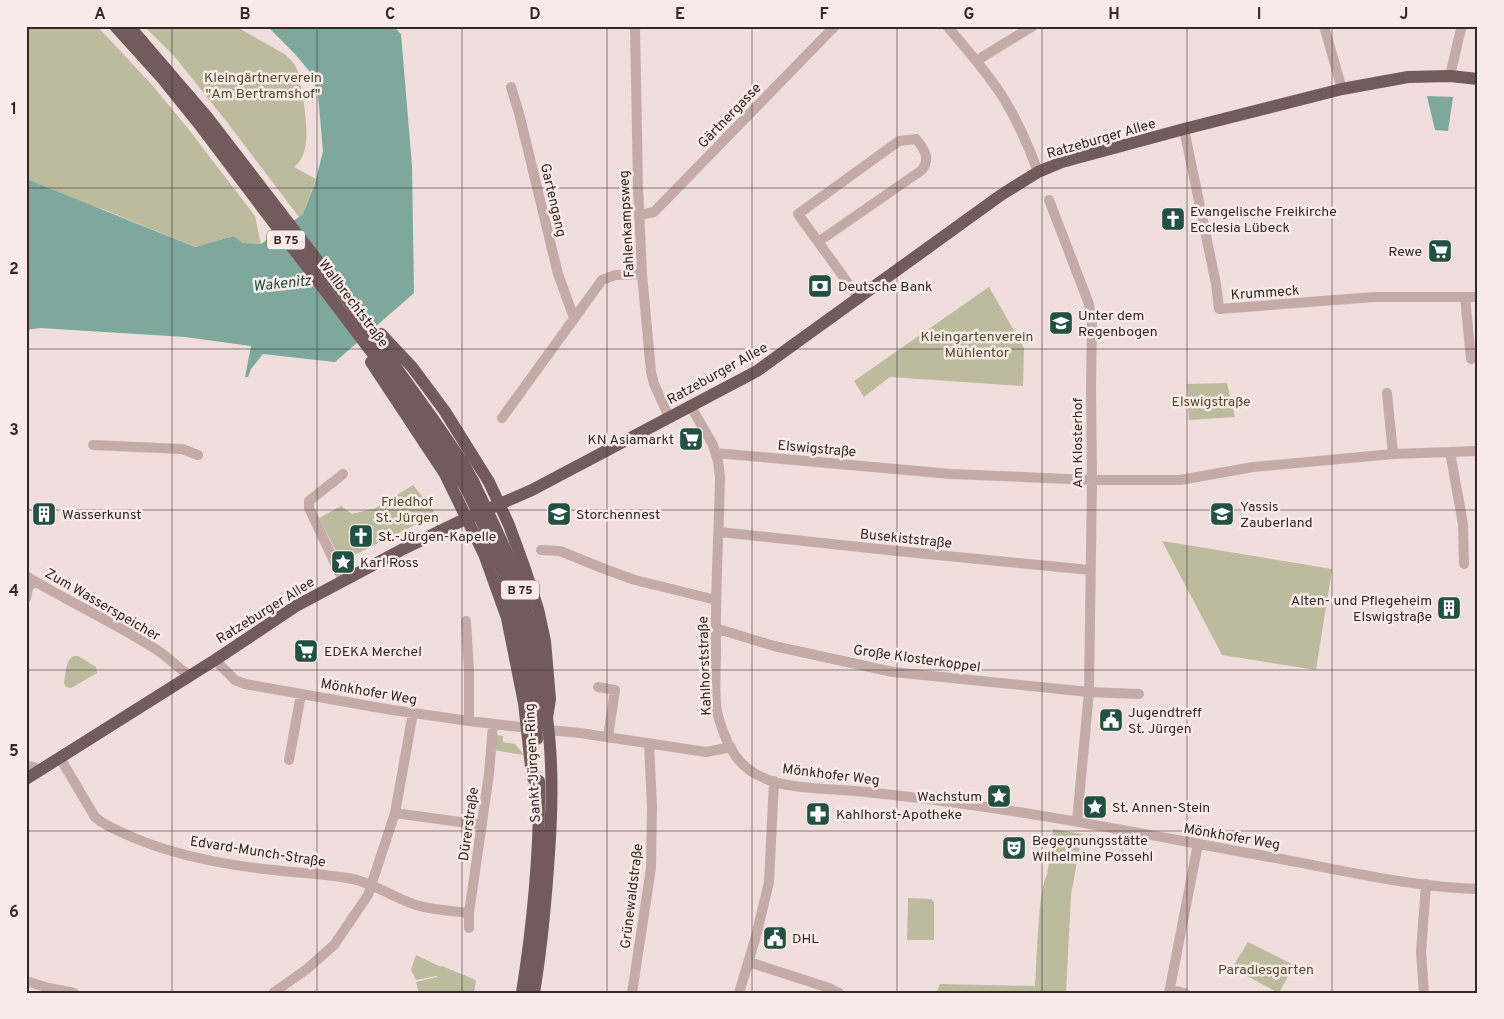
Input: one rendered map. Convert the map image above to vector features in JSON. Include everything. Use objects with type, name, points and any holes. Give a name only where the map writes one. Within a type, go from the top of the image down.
[{"type":"main road","name":"Wallbrechtstraße","points":[[115,26],[239,169],[343,303],[426,424],[466,490]]},
{"type":"main road","name":"Wallbrechtstraße","points":[[129,26],[194,102],[239,169]]},
{"type":"main road","name":"Ratzeburger Allee","points":[[26,779],[215,660],[296,606],[343,580],[468,518],[532,490],[757,371],[1001,195],[1038,172],[1062,162],[1342,89],[1408,77],[1450,76],[1478,79]]},
{"type":"main road","points":[[343,303],[412,367],[444,410],[500,504],[525,569],[538,609],[545,641],[550,699],[548,724],[538,750]]},
{"type":"main road","points":[[466,490],[468,518],[484,554],[507,618],[528,728],[532,776],[539,788]]},
{"type":"main road","name":"Sankt-Jürgen-Ring","points":[[466,490],[491,540],[505,577],[515,607],[539,704],[548,724],[551,829],[534,993]]},
{"type":"main road","name":"Sankt-Jürgen-Ring","points":[[522,993],[539,830],[539,704]]},
{"type":"street","name":"Fahlenkampsweg","points":[[635,26],[642,274],[651,372],[669,416]]},
{"type":"street","name":"Gärtnergasse","points":[[639,215],[654,212],[835,26]]},
{"type":"street","points":[[947,26],[1004,98],[1028,144],[1038,172]]},
{"type":"street","points":[[976,62],[1033,26]]},
{"type":"street","points":[[1324,26],[1342,89]]},
{"type":"street","points":[[1450,76],[1462,26]]},
{"type":"street","name":"Gartengang","points":[[511,87],[558,274],[574,318]]},
{"type":"street","name":"Krummeck","points":[[1184,129],[1216,284],[1219,309],[1374,297],[1478,297]]},
{"type":"street","points":[[818,242],[922,170],[926,164],[927,156],[916,139],[899,141],[798,214],[818,242],[858,298]]},
{"type":"street","name":"Am Klosterhof","points":[[1049,200],[1088,304],[1092,323],[1089,692],[1076,822]]},
{"type":"street","points":[[502,418],[602,280],[615,275],[642,274]]},
{"type":"street","points":[[1465,297],[1470,359]]},
{"type":"street","points":[[1387,393],[1393,454]]},
{"type":"street","name":"Kahlhorststraße","points":[[690,406],[716,453],[720,476],[716,600],[717,710],[722,729],[738,758],[747,768],[760,776],[774,781]]},
{"type":"street","points":[[93,445],[182,449],[198,455]]},
{"type":"street","name":"Elswigstraße","points":[[716,453],[951,474],[1092,480],[1180,480],[1253,467],[1393,454],[1478,451]]},
{"type":"street","points":[[1450,452],[1463,524],[1464,564]]},
{"type":"street","points":[[343,474],[309,502],[309,508],[343,580]]},
{"type":"street","name":"Busekiststraße","points":[[719,532],[1090,570]]},
{"type":"street","points":[[541,550],[560,551],[635,580],[716,600]]},
{"type":"street","points":[[26,598],[30,578]]},
{"type":"street","name":"Zum Wasserspeicher","points":[[30,578],[159,651],[190,676]]},
{"type":"street","points":[[466,621],[469,721]]},
{"type":"street","name":"Große Klosterkoppel","points":[[716,628],[774,646],[889,671],[1089,692]]},
{"type":"street","name":"Mönkhofer Weg","points":[[215,660],[235,680],[245,684],[413,713],[528,728]]},
{"type":"street","points":[[598,687],[615,690],[608,737]]},
{"type":"street","points":[[1089,692],[1139,694]]},
{"type":"street","points":[[289,760],[301,694]]},
{"type":"street","points":[[273,993],[307,969],[334,945],[368,895],[395,813],[413,713]]},
{"type":"street","name":"Dürerstraße","points":[[469,928],[469,913],[482,825],[493,724]]},
{"type":"street","points":[[548,724],[580,733],[706,752],[731,747]]},
{"type":"street","name":"Grünewaldstraße","points":[[632,993],[651,868],[650,743]]},
{"type":"street","name":"Edvard-Munch-Straße","points":[[60,758],[95,817],[102,823],[144,842],[170,850],[229,863],[352,879],[372,885],[417,905],[469,913]]},
{"type":"street","points":[[26,765],[42,770]]},
{"type":"street","points":[[738,993],[749,962],[769,882],[774,781]]},
{"type":"street","name":"Mönkhofer Weg","points":[[774,781],[794,786],[938,801],[1076,822],[1354,873],[1426,884],[1478,889]]},
{"type":"street","points":[[395,813],[482,825]]},
{"type":"street","points":[[1184,993],[1170,991],[1198,844]]},
{"type":"street","points":[[1424,993],[1421,952],[1426,884]]},
{"type":"street","points":[[749,962],[839,993]]},
{"type":"street","points":[[26,981],[74,993]]},
{"type":"green space","points":[[26,26],[97,26],[152,85],[255,216],[261,244],[243,243],[234,236],[195,247],[105,210],[57,195],[26,181]]},
{"type":"green space","name":"Kleingärtnerverein \"Am Bertramshof\"","points":[[144,26],[235,26],[286,55],[295,65],[305,108],[306,136],[305,149],[301,159],[294,167],[316,179],[303,214],[299,217],[175,57]]},
{"type":"green space","name":"Kleingartenverein Mühlentor","points":[[989,287],[1024,348],[1023,386],[890,377],[864,397],[854,381]]},
{"type":"green space","name":"Elswigstraße","points":[[1227,383],[1235,417],[1189,420],[1187,384]]},
{"type":"green space","name":"Friedhof St. Jürgen","points":[[413,485],[436,514],[345,560],[343,558],[340,559],[319,518],[341,506],[352,514],[376,508]],"holes":[[[357,525],[363,525],[364,528],[369,529],[372,533],[369,538],[369,544],[364,547],[359,544],[352,544],[350,540],[352,528]]]},
{"type":"green space","points":[[1162,541],[1332,569],[1316,670],[1222,655]]},
{"type":"green space","points":[[74,656],[78,656],[96,667],[97,673],[71,688],[66,687],[64,683],[67,664]]},
{"type":"green space","points":[[497,735],[503,736],[503,742],[515,744],[524,755],[493,750]]},
{"type":"green space","points":[[1053,829],[1082,834],[1071,895],[1066,993],[936,993],[940,984],[1035,986],[1040,911]]},
{"type":"green space","points":[[908,898],[931,899],[934,902],[934,940],[907,940]]},
{"type":"green space","name":"Paradiesgarten","points":[[1248,942],[1294,965],[1279,993],[1274,993],[1275,991],[1232,968]]},
{"type":"green space","points":[[416,955],[476,980],[474,993],[419,993],[416,982],[437,977],[416,980],[411,970]]},
{"type":"water","name":"Wakenitz","points":[[267,26],[393,26],[401,34],[412,166],[414,293],[335,362],[263,354],[251,369],[248,377],[245,377],[251,346],[185,337],[40,328],[26,330],[26,179],[195,247],[234,236],[243,243],[261,244],[303,214],[315,183],[323,151],[318,95],[310,72]]},
{"type":"water","points":[[1427,96],[1453,97],[1448,131],[1435,130]]},
{"type":"place","name":"Evangelische Freikirche Ecclesia Lübeck","points":[[1173,219]]},
{"type":"place","name":"Rewe","points":[[1440,251]]},
{"type":"place","name":"Deutsche Bank","points":[[820,286]]},
{"type":"place","name":"Unter dem Regenbogen","points":[[1061,323]]},
{"type":"place","name":"KN Asiamarkt","points":[[691,439]]},
{"type":"place","name":"Wasserkunst","points":[[44,514]]},
{"type":"place","name":"Storchennest","points":[[559,514]]},
{"type":"place","name":"Yassis Zauberland","points":[[1222,514]]},
{"type":"place","name":"St.-Jürgen-Kapelle","points":[[361,536]]},
{"type":"place","name":"Karl Ross","points":[[343,562]]},
{"type":"place","name":"Alten- und Pflegeheim Elswigstraße","points":[[1449,608]]},
{"type":"place","name":"EDEKA Merchel","points":[[306,651]]},
{"type":"place","name":"Jugendtreff St. Jürgen","points":[[1111,720]]},
{"type":"place","name":"Wachstum","points":[[999,796]]},
{"type":"place","name":"St. Annen-Stein","points":[[1095,807]]},
{"type":"place","name":"Kahlhorst-Apotheke","points":[[818,814]]},
{"type":"place","name":"Begegnungsstätte Wilhelmine Possehl","points":[[1014,848]]},
{"type":"place","name":"DHL","points":[[775,938]]}]
